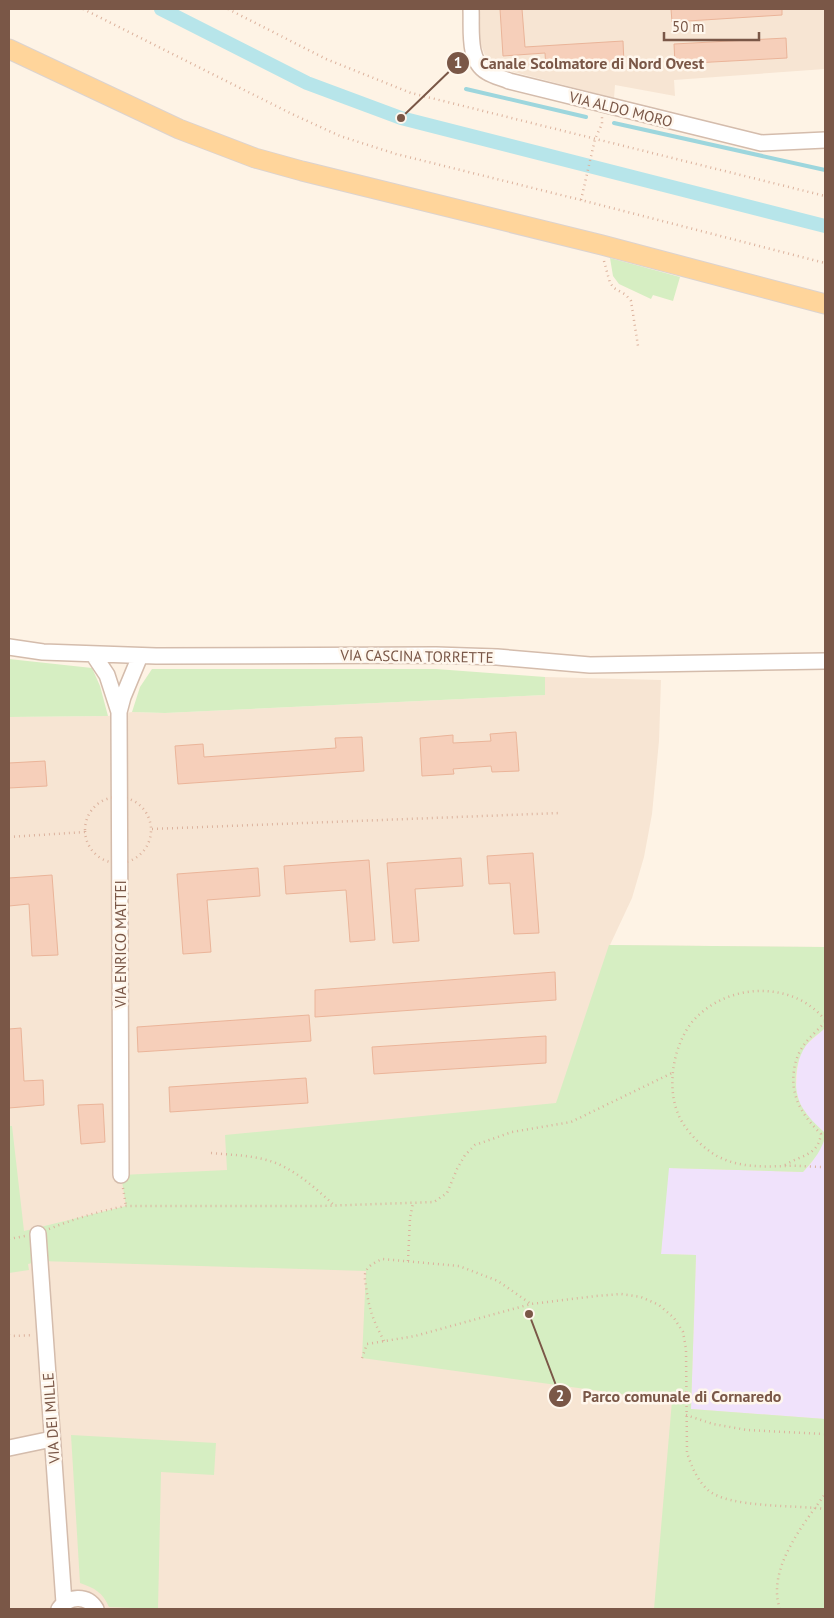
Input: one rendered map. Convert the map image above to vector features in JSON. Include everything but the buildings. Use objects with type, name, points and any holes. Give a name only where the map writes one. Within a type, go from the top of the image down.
[{"type":"main road","points":[[9,49],[171,126],[255,158],[602,245],[825,304]]},
{"type":"street","name":"VIA ALDO MORO","points":[[471,9],[472,45],[477,63],[486,72],[509,81],[761,143],[825,140]]},
{"type":"street","name":"VIA CASCINA TORRETTE","points":[[9,647],[43,652],[140,656],[436,655],[497,657],[590,665],[825,661]]},
{"type":"street","name":"VIA ENRICO MATTEI","points":[[93,654],[107,675],[119,712]]},
{"type":"street","name":"VIA ENRICO MATTEI","points":[[121,1175],[119,712],[123,697],[140,656]]},
{"type":"street","name":"VIA DEI MILLE","points":[[38,1234],[61,1606]]},
{"type":"street","points":[[9,1448],[52,1439]]},
{"type":"street","points":[[61,1606],[74,1598],[81,1598],[88,1601],[96,1609]]},
{"type":"path","points":[[83,9],[292,114],[340,136],[396,154],[825,264]]},
{"type":"path","points":[[228,9],[326,59],[411,93],[825,196]]},
{"type":"path","points":[[581,200],[595,138]]},
{"type":"path","points":[[602,245],[610,283],[614,288],[626,295],[631,302],[638,346]]},
{"type":"path","points":[[152,829],[560,813]]},
{"type":"path","points":[[9,837],[85,832]]},
{"type":"path","points":[[784,1166],[796,1158],[814,1151],[821,1138],[821,1134],[803,1114],[797,1103],[793,1088],[793,1076],[798,1053],[825,1021],[819,1012],[810,1005],[780,992],[762,990],[744,992],[725,998],[708,1009],[692,1022],[680,1042],[672,1073],[674,1098],[678,1115],[687,1130],[701,1145],[719,1158],[738,1164],[762,1167],[825,1167]]},
{"type":"path","points":[[38,1234],[76,1218],[126,1206],[335,1206],[434,1202],[447,1194],[465,1155],[475,1145],[512,1132],[571,1122],[672,1073]]},
{"type":"path","points":[[211,1153],[270,1161],[309,1183],[335,1206]]},
{"type":"path","points":[[121,1175],[126,1206]]},
{"type":"path","points":[[408,1261],[410,1218],[413,1203]]},
{"type":"path","points":[[384,1341],[368,1307],[365,1280],[366,1271],[372,1264],[382,1259],[459,1266],[498,1281],[532,1304]]},
{"type":"path","points":[[362,1358],[367,1344],[415,1336],[532,1304],[621,1294],[641,1297],[658,1304],[674,1318],[683,1332],[686,1349],[687,1453],[696,1475],[709,1491],[738,1502],[825,1509]]},
{"type":"path","points":[[9,1335],[29,1336],[44,1332]]},
{"type":"path","points":[[686,1415],[713,1424],[747,1430],[825,1434]]},
{"type":"path","points":[[780,1609],[777,1590],[779,1575],[791,1544],[825,1494]]},
{"type":"shaded area","points":[[480,9],[825,9],[825,69],[674,80],[675,96],[615,85],[614,98],[495,67],[487,61],[480,42]]},
{"type":"shaded area","points":[[545,677],[661,680],[659,741],[652,814],[644,857],[632,898],[610,945],[825,947],[825,1609],[98,1609],[89,1598],[57,1609],[9,1609],[9,717],[108,716],[132,712],[165,713],[545,695]]},
{"type":"shaded area","points":[[825,1028],[825,1133],[811,1120],[800,1105],[796,1089],[800,1054],[806,1045]]},
{"type":"shaded area","points":[[825,1139],[825,1419],[691,1409],[696,1255],[661,1254],[668,1168],[803,1172],[812,1162]]},
{"type":"green space","points":[[610,258],[680,277],[673,301],[653,295],[651,299],[619,284],[613,276]]},
{"type":"green space","points":[[9,659],[92,668],[100,686],[108,716],[9,717]]},
{"type":"green space","points":[[152,669],[436,669],[545,677],[545,695],[165,713],[132,712],[140,687]]},
{"type":"green space","points":[[609,945],[825,947],[825,1028],[805,1047],[799,1060],[796,1076],[797,1093],[802,1107],[812,1121],[825,1133],[821,1149],[803,1172],[669,1168],[661,1254],[696,1255],[691,1409],[825,1419],[825,1609],[654,1609],[672,1401],[362,1358],[366,1271],[40,1261],[28,1264],[29,1270],[9,1273],[9,1126],[12,1126],[24,1231],[126,1206],[121,1175],[227,1170],[225,1135],[556,1103]]},
{"type":"green space","points":[[71,1435],[216,1443],[214,1475],[161,1472],[158,1609],[109,1607],[98,1592],[80,1583]]},
{"type":"waterway","points":[[161,9],[307,83],[401,118],[825,226]]},
{"type":"waterway","points":[[466,89],[586,117]]},
{"type":"waterway","points":[[614,123],[825,170]]},
{"type":"place","name":"Canale Scolmatore di Nord Ovest","points":[[401,118]]},
{"type":"place","name":"Parco comunale di Cornaredo","points":[[529,1314]]}]
